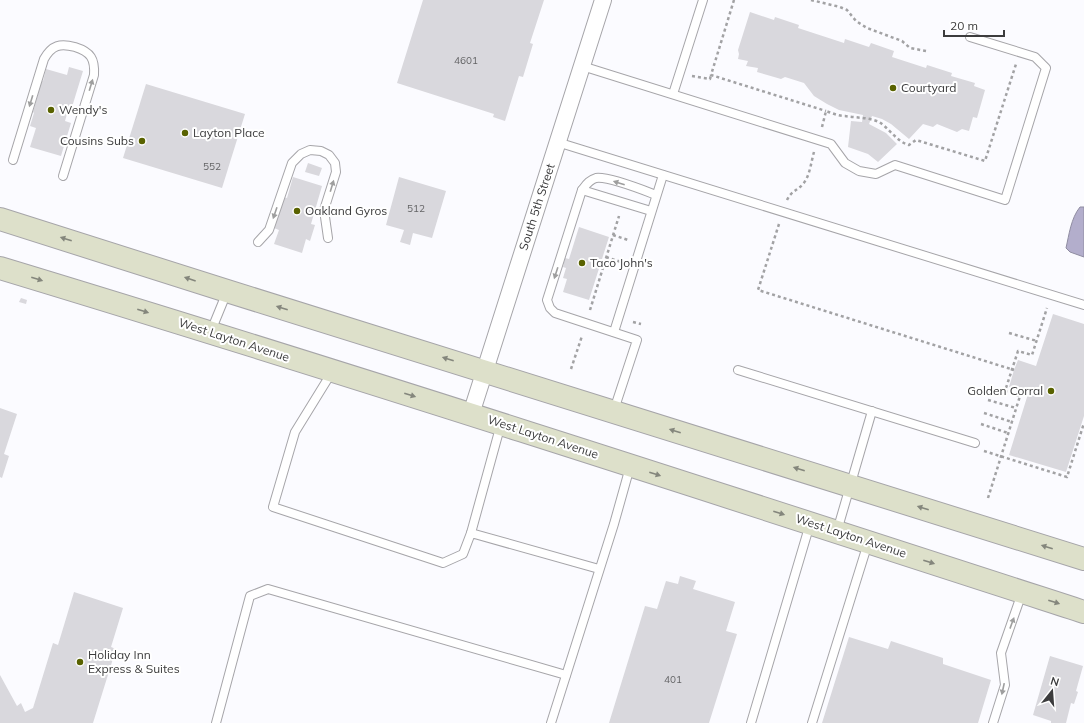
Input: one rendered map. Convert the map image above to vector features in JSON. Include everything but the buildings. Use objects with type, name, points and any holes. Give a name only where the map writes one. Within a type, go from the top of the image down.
[{"type":"main road","points":[[0,219],[1084,558]]},
{"type":"main road","name":"West Layton Avenue","points":[[0,268],[211,332],[501,423],[1084,612]]},
{"type":"street","name":"South 5th Street","points":[[471,414],[603,0]]},
{"type":"lane","points":[[673,94],[702,0]]},
{"type":"lane","points":[[582,66],[831,144],[846,163],[859,171],[876,174],[895,165],[1005,200],[1046,68],[1035,57],[970,37]]},
{"type":"lane","points":[[13,160],[44,59],[49,51],[56,46],[64,44],[85,51],[92,58],[95,65],[94,75],[63,176]]},
{"type":"lane","points":[[557,142],[1084,305]]},
{"type":"lane","points":[[258,242],[269,230],[292,163],[301,154],[310,150],[321,150],[329,155],[335,163],[336,172],[324,210],[328,238]]},
{"type":"lane","points":[[614,332],[663,175]]},
{"type":"lane","points":[[614,412],[636,340],[555,313],[550,308],[547,300],[582,190],[588,182],[596,178],[605,178],[656,194]]},
{"type":"lane","points":[[582,190],[651,211]]},
{"type":"lane","points":[[211,332],[227,291]]},
{"type":"lane","points":[[738,370],[975,443]]},
{"type":"lane","points":[[333,371],[295,432],[273,507],[443,563],[463,554],[471,533],[501,423]]},
{"type":"lane","points":[[836,532],[872,411]]},
{"type":"lane","points":[[551,723],[630,466]]},
{"type":"lane","points":[[751,723],[810,523]]},
{"type":"lane","points":[[471,533],[599,569]]},
{"type":"lane","points":[[812,723],[868,542]]},
{"type":"lane","points":[[216,723],[250,596],[268,589],[566,675]]},
{"type":"lane","points":[[992,723],[1005,685],[1001,653],[1023,592]]},
{"type":"path","points":[[679,74],[710,79],[734,0]]},
{"type":"path","points":[[811,0],[847,10],[856,21],[867,28],[902,42],[910,48],[926,51]]},
{"type":"path","points":[[711,75],[826,112],[843,116],[871,119],[879,122],[903,144],[909,145],[916,140],[985,161],[1020,52]]},
{"type":"path","points":[[787,201],[790,193],[803,185],[806,179],[826,112]]},
{"type":"path","points":[[590,310],[624,203]]},
{"type":"path","points":[[779,224],[758,290],[1013,370]]},
{"type":"path","points":[[988,498],[1020,396],[1005,391],[1018,351],[1032,355],[1051,295]]},
{"type":"path","points":[[633,322],[641,324]]},
{"type":"path","points":[[571,368],[582,333]]},
{"type":"path","points":[[1009,333],[1037,341]]},
{"type":"path","points":[[988,400],[1016,408]]},
{"type":"path","points":[[984,413],[1012,422]]},
{"type":"path","points":[[975,443],[984,452],[1067,477],[1084,423]]},
{"type":"path","points":[[981,424],[1008,433]]},
{"type":"shaded area","points":[[1080,207],[1084,207],[1084,257],[1070,252],[1066,248],[1072,221]]},
{"type":"place","name":"Courtyard","points":[[893,88]]},
{"type":"place","name":"Wendy's","points":[[51,110]]},
{"type":"place","name":"Layton Place","points":[[185,133]]},
{"type":"place","name":"Cousins Subs","points":[[142,141]]},
{"type":"place","name":"Oakland Gyros","points":[[297,211]]},
{"type":"place","name":"Taco John's","points":[[582,263]]},
{"type":"place","name":"Golden Corral","points":[[1051,391]]},
{"type":"place","name":"Holiday Inn Express & Suites","points":[[80,662]]}]
